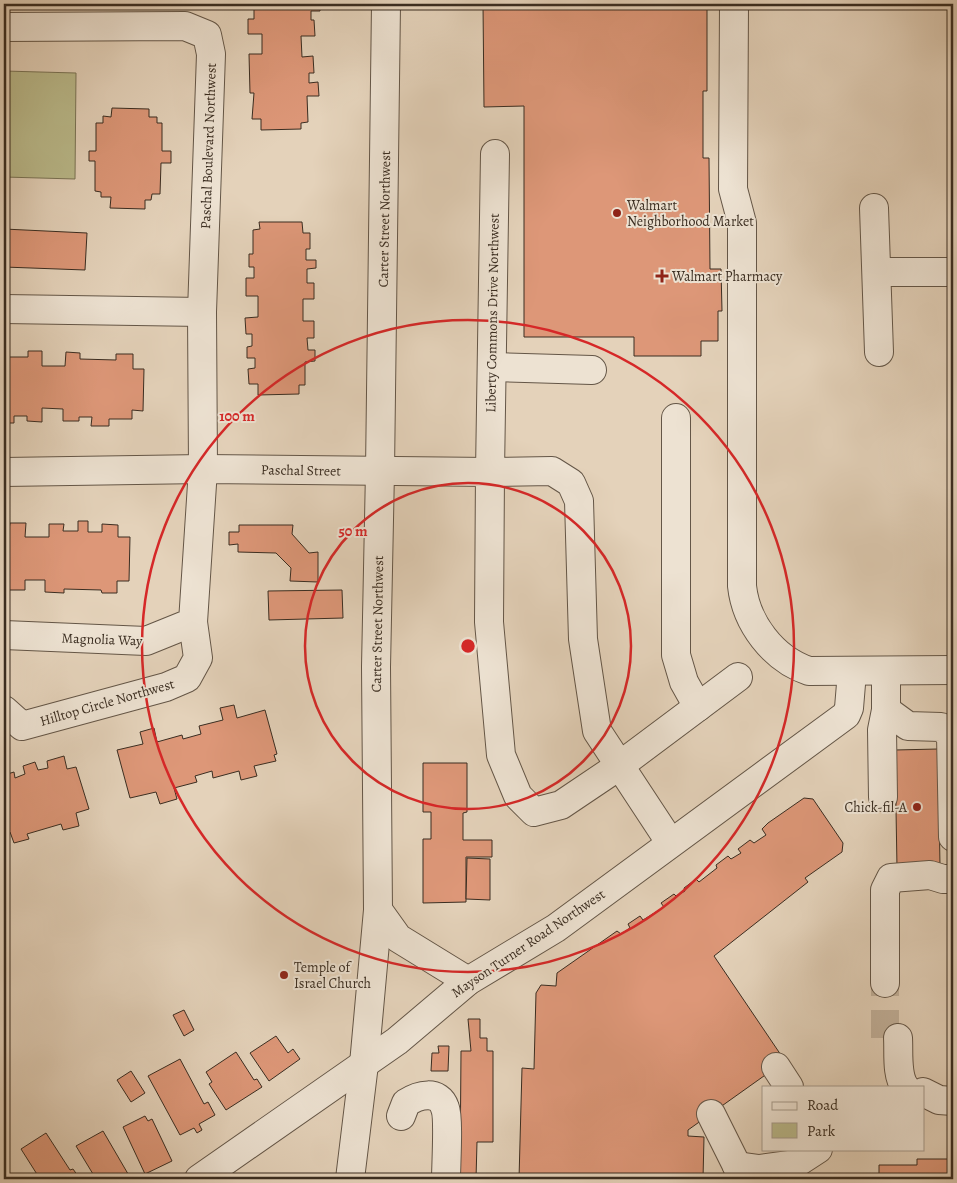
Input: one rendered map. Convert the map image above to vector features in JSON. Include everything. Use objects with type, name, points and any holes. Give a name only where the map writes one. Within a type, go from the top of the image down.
[{"type":"street","name":"Carter Street Northwest","points":[[350,1179],[364,1064],[378,910],[376,666],[386,4]]},
{"type":"street","points":[[734,4],[733,189],[742,223],[743,596],[752,620],[770,646],[790,663],[809,671],[953,670]]},
{"type":"street","name":"Paschal Boulevard Northwest","points":[[4,27],[185,26],[207,35],[211,54],[202,312],[212,469]]},
{"type":"street","name":"Liberty Commons Drive Northwest","points":[[495,154],[489,622],[501,754],[518,796],[534,812],[561,805],[618,766],[738,677]]},
{"type":"street","points":[[874,208],[878,272],[879,352]]},
{"type":"street","points":[[878,272],[953,272]]},
{"type":"street","points":[[4,309],[202,312]]},
{"type":"street","points":[[492,367],[592,370]]},
{"type":"street","points":[[676,418],[676,655],[684,682],[698,707]]},
{"type":"street","name":"Paschal Street","points":[[212,469],[380,471]]},
{"type":"street","points":[[4,472],[212,469],[193,622]]},
{"type":"street","points":[[380,471],[552,471],[571,483],[578,501],[584,639],[597,731],[618,766],[670,842]]},
{"type":"street","name":"Magnolia Way","points":[[4,635],[146,641],[193,622]]},
{"type":"street","name":"Hilltop Circle Northwest","points":[[4,710],[22,726],[148,692],[187,678],[198,658],[193,622]]},
{"type":"street","points":[[884,797],[882,730],[886,710],[886,671]]},
{"type":"street","name":"Mayson Turner Road Northwest","points":[[199,1179],[397,1041],[468,981],[556,928],[670,842],[846,715],[849,708],[852,672]]},
{"type":"street","points":[[886,710],[908,726],[941,727],[951,735],[953,744],[953,837]]},
{"type":"street","points":[[891,984],[886,890],[891,878],[930,875],[948,879]]},
{"type":"street","points":[[378,910],[398,938],[468,981]]},
{"type":"street","points":[[887,1086],[891,1038],[904,1086]]},
{"type":"street","points":[[401,1116],[406,1103],[418,1096],[430,1095],[438,1099],[445,1108],[446,1179]]},
{"type":"street","points":[[711,1114],[734,1173],[759,1169],[814,1150]]},
{"type":"green space","points":[[4,71],[76,73],[75,179],[4,177]]},
{"type":"building","points":[[254,4],[320,4],[320,11],[311,11],[311,20],[314,20],[315,36],[301,36],[302,57],[313,56],[314,73],[309,73],[309,83],[318,82],[319,96],[307,96],[308,122],[301,123],[301,129],[261,130],[261,119],[252,119],[254,93],[250,93],[249,54],[262,54],[262,34],[248,34],[248,19],[254,19]]},
{"type":"building","name":"Walmart Neighborhood Market","points":[[483,4],[707,4],[707,91],[703,91],[703,158],[709,158],[710,269],[721,269],[722,311],[718,311],[718,341],[701,341],[701,356],[634,356],[634,337],[524,337],[524,106],[484,107]]},
{"type":"building","points":[[112,108],[149,109],[149,117],[157,117],[157,123],[162,123],[162,151],[171,151],[171,163],[161,163],[160,194],[152,194],[151,200],[145,200],[145,209],[110,208],[111,197],[101,197],[101,192],[95,191],[95,161],[89,161],[89,151],[96,151],[96,123],[103,123],[103,116],[111,117]]},
{"type":"building","points":[[259,222],[302,222],[303,233],[310,233],[310,249],[306,249],[306,260],[316,260],[316,268],[307,269],[307,283],[314,283],[314,299],[303,299],[303,321],[314,321],[314,338],[307,338],[308,350],[315,350],[315,361],[305,362],[305,385],[299,385],[299,394],[258,395],[258,384],[249,384],[248,369],[255,368],[255,358],[247,358],[247,347],[252,346],[252,334],[246,334],[245,318],[258,317],[258,296],[246,296],[246,278],[254,278],[254,267],[249,267],[249,254],[253,254],[253,230],[260,229]]},
{"type":"building","points":[[4,229],[87,233],[85,270],[4,267]]},
{"type":"building","points":[[28,351],[42,351],[42,366],[65,366],[66,352],[80,353],[80,359],[116,360],[116,354],[133,354],[133,369],[144,369],[143,411],[132,410],[132,419],[109,419],[109,426],[91,426],[92,417],[79,417],[79,421],[63,421],[63,409],[42,408],[42,422],[27,421],[27,416],[14,416],[14,423],[4,423],[4,357],[28,357]]},
{"type":"building","points":[[78,521],[88,521],[88,532],[102,532],[102,524],[118,525],[118,537],[130,537],[129,581],[117,581],[117,593],[102,593],[101,590],[64,589],[64,593],[45,592],[45,580],[25,580],[25,590],[4,590],[4,530],[9,530],[10,523],[26,523],[25,537],[49,537],[49,524],[64,524],[63,531],[78,531]]},
{"type":"building","points":[[239,525],[293,525],[292,534],[309,553],[318,552],[318,582],[290,581],[291,568],[276,553],[238,552],[238,544],[229,545],[229,532],[239,532]]},
{"type":"building","points":[[342,590],[343,618],[269,620],[268,591]]},
{"type":"building","points":[[234,705],[237,718],[265,710],[277,754],[274,755],[276,761],[254,766],[257,776],[241,780],[239,771],[213,778],[212,771],[195,776],[197,782],[174,788],[177,799],[160,804],[156,792],[130,798],[117,750],[143,744],[140,732],[154,728],[157,742],[182,735],[183,739],[201,734],[199,726],[223,720],[220,708]]},
{"type":"building","name":"Chick-fil-A","points":[[938,749],[940,866],[897,868],[895,750]]},
{"type":"building","points":[[64,756],[67,769],[76,767],[89,809],[76,813],[79,826],[63,830],[61,824],[27,834],[29,839],[14,843],[10,832],[4,834],[4,775],[14,772],[15,778],[25,774],[23,766],[35,762],[38,770],[48,768],[47,761]]},
{"type":"building","points":[[423,763],[467,763],[467,812],[463,813],[463,840],[492,840],[492,857],[466,857],[466,902],[423,903],[423,839],[431,839],[431,812],[423,812]]},
{"type":"building","points":[[804,798],[813,799],[843,843],[842,852],[805,878],[808,882],[714,956],[785,1061],[688,1130],[688,1136],[704,1137],[703,1179],[519,1179],[522,1068],[534,1069],[536,993],[541,985],[556,986],[557,973],[617,931],[621,934],[630,928],[628,924],[640,916],[643,920],[664,907],[661,903],[674,894],[676,896],[685,891],[684,888],[696,879],[699,882],[717,868],[716,865],[728,856],[731,859],[741,853],[738,849],[750,840],[754,843],[766,835],[762,829],[768,823]]},
{"type":"building","points":[[467,858],[490,859],[490,900],[466,899]]},
{"type":"building","points":[[184,1010],[194,1030],[184,1036],[173,1015]]},
{"type":"building","points":[[468,1019],[480,1019],[480,1038],[487,1038],[487,1051],[493,1051],[493,1142],[477,1142],[476,1179],[460,1179],[461,1051],[471,1051]]},
{"type":"building","points":[[276,1036],[288,1053],[293,1049],[300,1059],[269,1081],[250,1053]]},
{"type":"building","points":[[438,1046],[449,1046],[448,1071],[431,1071],[432,1053],[439,1053]]},
{"type":"building","points":[[236,1052],[254,1080],[257,1079],[262,1087],[226,1110],[209,1084],[212,1082],[206,1072]]},
{"type":"building","points":[[180,1059],[204,1104],[208,1102],[215,1115],[199,1124],[202,1130],[197,1133],[194,1128],[180,1135],[148,1076]]},
{"type":"building","points":[[131,1071],[145,1093],[131,1102],[117,1080]]},
{"type":"building","points":[[145,1116],[148,1121],[152,1119],[172,1161],[145,1174],[123,1127]]},
{"type":"building","points":[[103,1131],[131,1179],[96,1179],[76,1146]]},
{"type":"building","points":[[46,1133],[70,1170],[73,1169],[80,1179],[40,1179],[21,1149]]},
{"type":"building","points":[[917,1159],[953,1159],[953,1179],[879,1179],[879,1165],[917,1165]]},
{"type":"tunnel","points":[[885,983],[885,1038]]},
{"type":"place","name":"Walmart Neighborhood Market","points":[[617,213]]},
{"type":"place","name":"Walmart Pharmacy","points":[[662,276]]},
{"type":"place","name":"Chick-fil-A","points":[[917,807]]},
{"type":"place","name":"Temple of Israel Church","points":[[284,975]]}]
